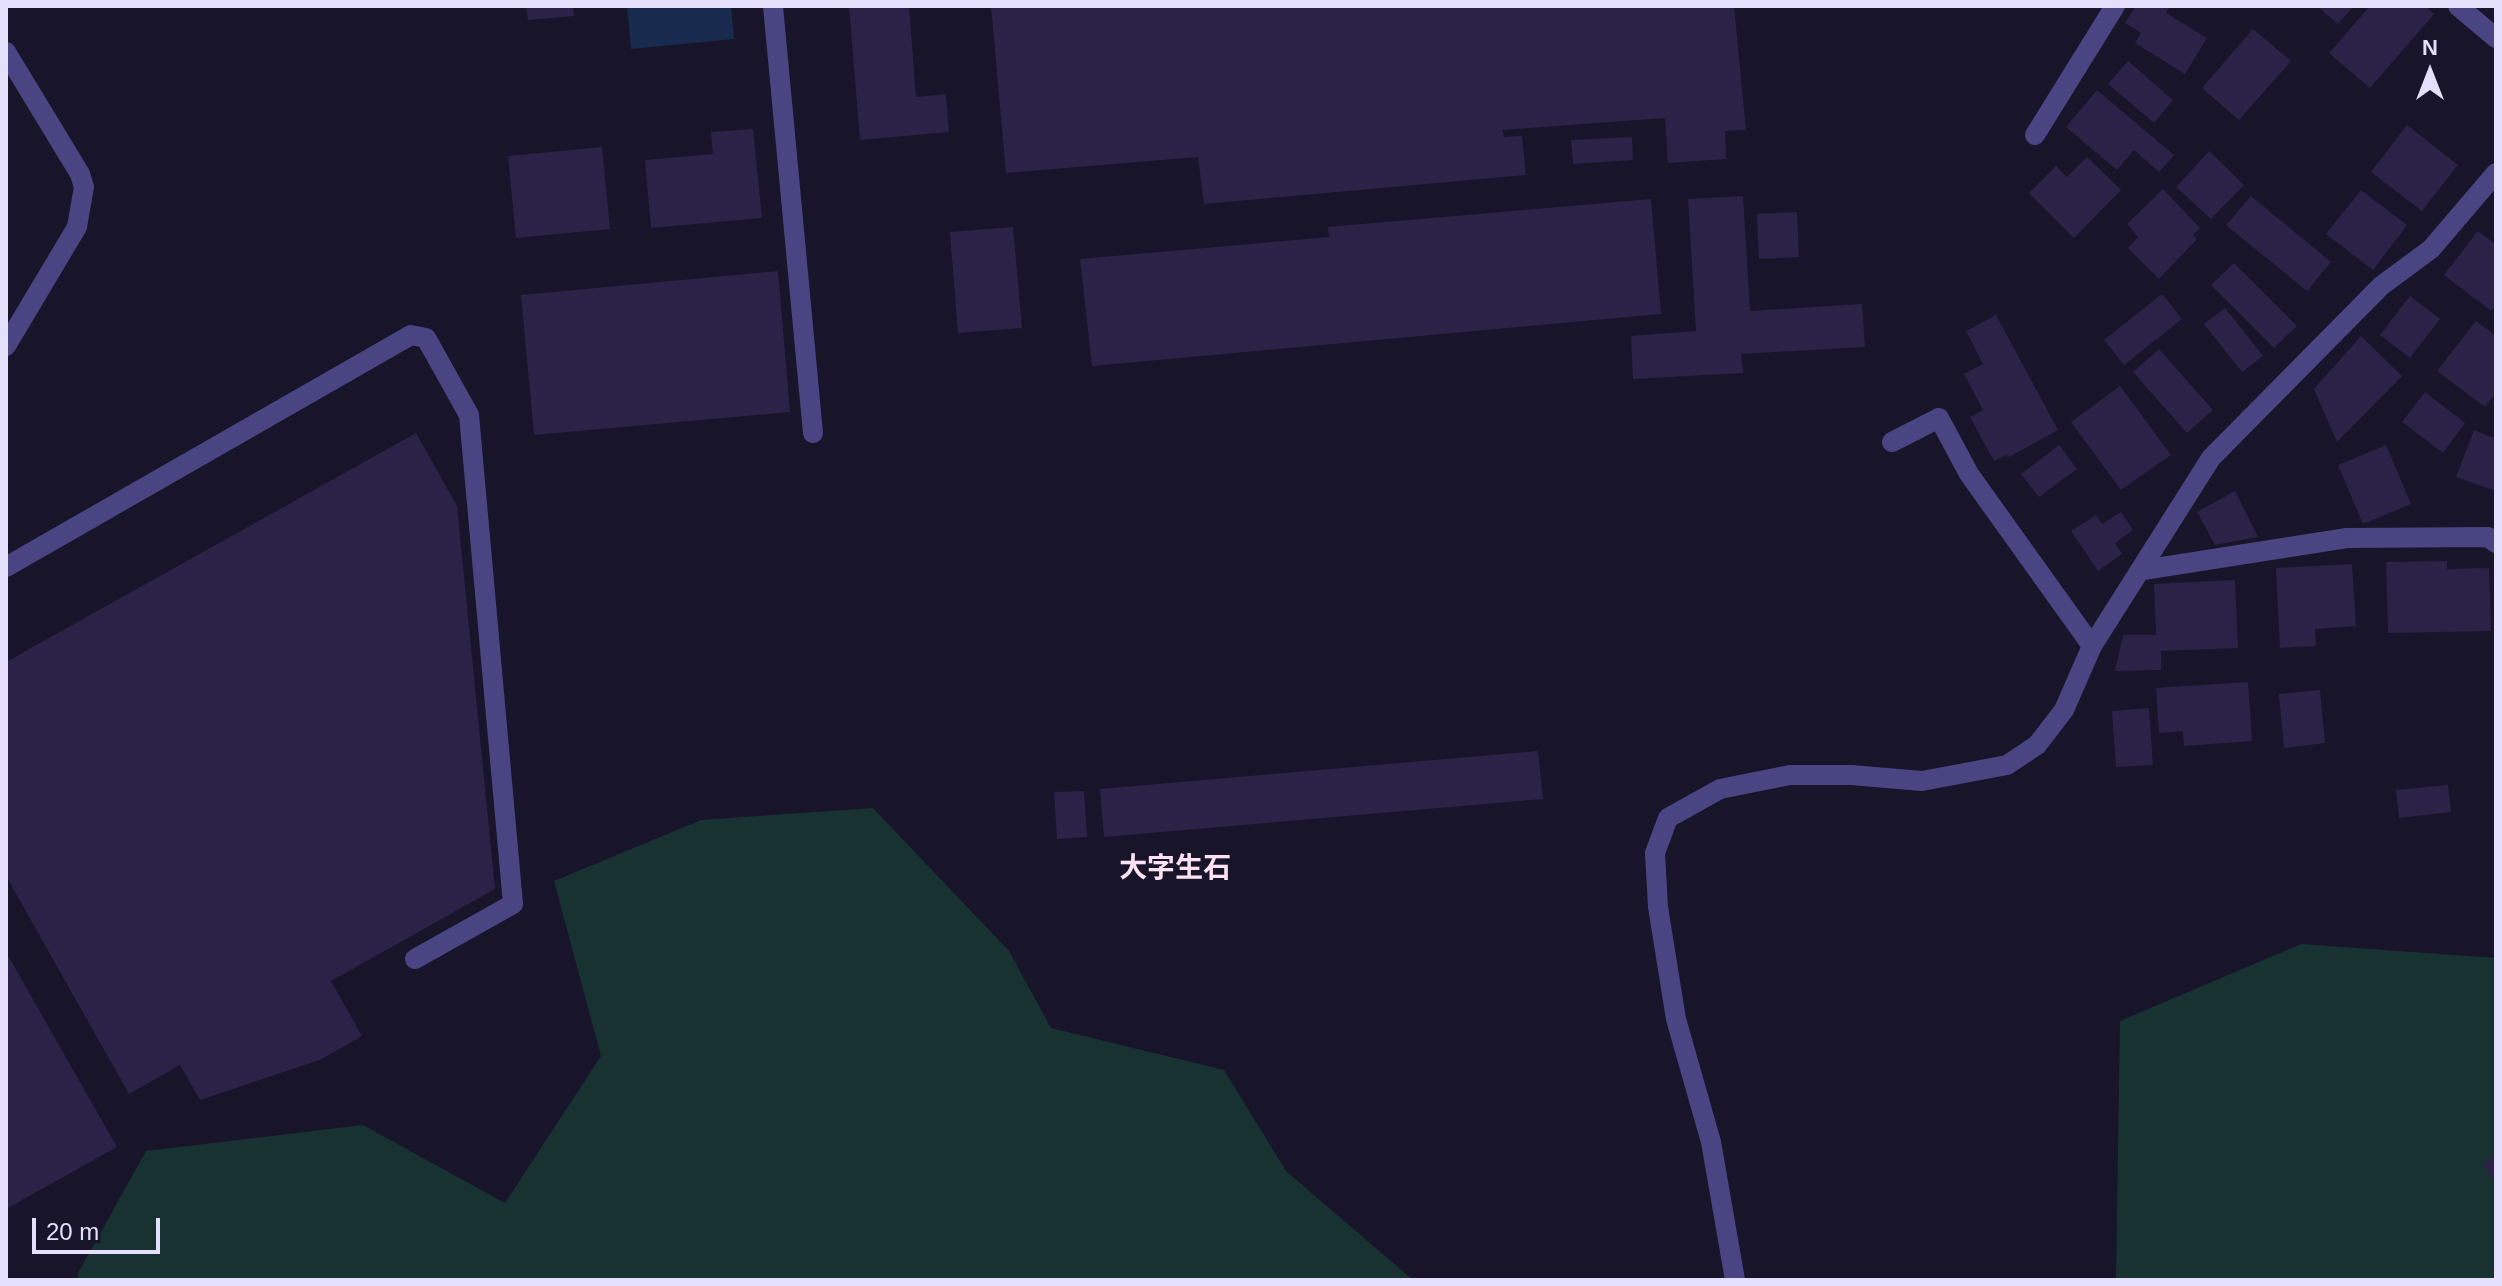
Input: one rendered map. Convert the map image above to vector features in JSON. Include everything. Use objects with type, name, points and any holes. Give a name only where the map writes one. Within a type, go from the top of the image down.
[{"type":"street","points":[[773,6],[813,433]]},
{"type":"street","points":[[2035,135],[2115,6]]},
{"type":"street","points":[[2458,6],[2496,38]]},
{"type":"street","points":[[6,52],[84,187],[77,227],[6,346]]},
{"type":"street","points":[[1735,1280],[1711,1142],[1676,1019],[1658,907],[1655,853],[1668,818],[1720,789],[1790,775],[1851,775],[1922,781],[2007,765],[2037,745],[2064,710],[2092,646],[2143,570],[2211,458],[2381,286],[2431,249],[2496,173]]},
{"type":"street","points":[[6,567],[411,335],[426,338],[469,415],[513,904],[415,959]]},
{"type":"street","points":[[1892,442],[1939,418],[1969,474],[2092,646]]},
{"type":"street","points":[[2143,570],[2347,538],[2488,537],[2496,543]]},
{"type":"green space","points":[[873,808],[1009,951],[1051,1028],[1224,1070],[1286,1171],[1413,1280],[78,1280],[78,1273],[146,1151],[363,1125],[505,1203],[601,1056],[554,881],[701,820]]},
{"type":"green space","points":[[2301,944],[2496,958],[2496,1280],[2116,1280],[2120,1021]]},
{"type":"water","points":[[627,6],[731,6],[734,39],[631,49]]},
{"type":"building","points":[[526,6],[573,6],[574,16],[528,20]]},
{"type":"building","points":[[849,6],[909,6],[916,97],[946,94],[949,132],[860,140]]},
{"type":"building","points":[[991,6],[1734,6],[1746,130],[1725,131],[1726,159],[1668,163],[1665,118],[1502,130],[1504,137],[1522,136],[1526,175],[1204,204],[1198,157],[1006,173]]},
{"type":"building","points":[[2136,6],[2170,6],[2166,13],[2207,38],[2185,74],[2135,43],[2141,33],[2125,23]]},
{"type":"building","points":[[2317,6],[2354,6],[2338,24]]},
{"type":"building","points":[[2370,6],[2425,6],[2434,14],[2370,88],[2329,53]]},
{"type":"building","points":[[2253,29],[2291,61],[2239,120],[2202,88]]},
{"type":"building","points":[[2128,61],[2173,100],[2154,123],[2108,84]]},
{"type":"building","points":[[2097,90],[2174,155],[2159,172],[2134,150],[2117,170],[2066,127]]},
{"type":"building","points":[[2407,125],[2458,165],[2422,211],[2371,172]]},
{"type":"building","points":[[753,129],[762,218],[651,228],[645,160],[713,154],[711,132]]},
{"type":"building","points":[[1632,137],[1633,160],[1573,164],[1571,140]]},
{"type":"building","points":[[602,147],[610,229],[516,238],[508,156]]},
{"type":"building","points":[[2209,151],[2244,185],[2211,219],[2176,187]]},
{"type":"building","points":[[2087,157],[2121,190],[2074,238],[2029,193],[2056,166],[2067,177]]},
{"type":"building","points":[[2163,189],[2200,228],[2193,235],[2197,239],[2159,279],[2128,248],[2138,237],[2127,224]]},
{"type":"building","points":[[2361,190],[2407,225],[2373,270],[2326,234]]},
{"type":"building","points":[[1743,196],[1750,311],[1862,304],[1865,347],[1741,354],[1743,373],[1633,379],[1631,336],[1696,331],[1688,199]]},
{"type":"building","points":[[2251,196],[2331,262],[2307,291],[2226,225]]},
{"type":"building","points":[[1651,199],[1661,314],[1092,366],[1080,259],[1329,237],[1328,227]]},
{"type":"building","points":[[1797,212],[1799,257],[1759,259],[1757,214]]},
{"type":"building","points":[[1013,227],[1022,328],[958,333],[950,232]]},
{"type":"building","points":[[2478,231],[2496,245],[2496,305],[2491,311],[2444,275]]},
{"type":"building","points":[[2234,263],[2297,326],[2274,348],[2211,285]]},
{"type":"building","points":[[778,271],[790,412],[534,435],[521,295]]},
{"type":"building","points":[[2162,294],[2182,319],[2124,365],[2104,340]]},
{"type":"building","points":[[2410,296],[2440,319],[2410,358],[2380,335]]},
{"type":"building","points":[[2225,308],[2263,356],[2242,372],[2204,324]]},
{"type":"building","points":[[1996,315],[2058,430],[2009,457],[2007,455],[1994,461],[1970,417],[1983,410],[1964,374],[1983,364],[1966,331]]},
{"type":"building","points":[[2476,321],[2496,336],[2496,393],[2485,407],[2437,371]]},
{"type":"building","points":[[2361,336],[2402,376],[2337,442],[2314,389]]},
{"type":"building","points":[[2159,349],[2213,410],[2187,433],[2133,372]]},
{"type":"building","points":[[2120,386],[2171,455],[2121,490],[2071,422]]},
{"type":"building","points":[[2425,392],[2465,423],[2443,453],[2402,422]]},
{"type":"building","points":[[2474,430],[2496,439],[2496,491],[2456,477]]},
{"type":"building","points":[[416,433],[457,506],[495,889],[331,981],[362,1036],[322,1059],[200,1100],[180,1065],[129,1094],[6,876],[6,662]]},
{"type":"building","points":[[2059,445],[2077,469],[2039,497],[2021,474]]},
{"type":"building","points":[[2386,445],[2411,504],[2363,524],[2338,465]]},
{"type":"building","points":[[2235,491],[2258,537],[2215,545],[2197,512]]},
{"type":"building","points":[[2121,512],[2133,530],[2115,543],[2122,554],[2098,571],[2071,531],[2096,515],[2102,524]]},
{"type":"building","points":[[2447,561],[2447,569],[2489,568],[2491,631],[2388,633],[2386,562]]},
{"type":"building","points":[[2352,564],[2356,626],[2315,629],[2316,646],[2280,648],[2276,568]]},
{"type":"building","points":[[2235,580],[2238,648],[2161,651],[2161,670],[2115,671],[2123,635],[2156,635],[2154,584]]},
{"type":"building","points":[[2248,682],[2252,741],[2184,746],[2183,731],[2159,733],[2156,688]]},
{"type":"building","points":[[2320,690],[2325,743],[2284,748],[2279,694]]},
{"type":"building","points":[[2149,708],[2153,765],[2116,767],[2112,711]]},
{"type":"building","points":[[1538,751],[1543,799],[1104,837],[1100,789]]},
{"type":"building","points":[[2448,785],[2451,812],[2399,818],[2396,790]]},
{"type":"building","points":[[1084,791],[1087,837],[1057,839],[1054,792]]},
{"type":"building","points":[[6,952],[117,1147],[6,1209]]},
{"type":"building","points":[[2496,1154],[2496,1183],[2482,1164]]},
{"type":"district","name":"大字生石","points":[[1175,869]]}]
